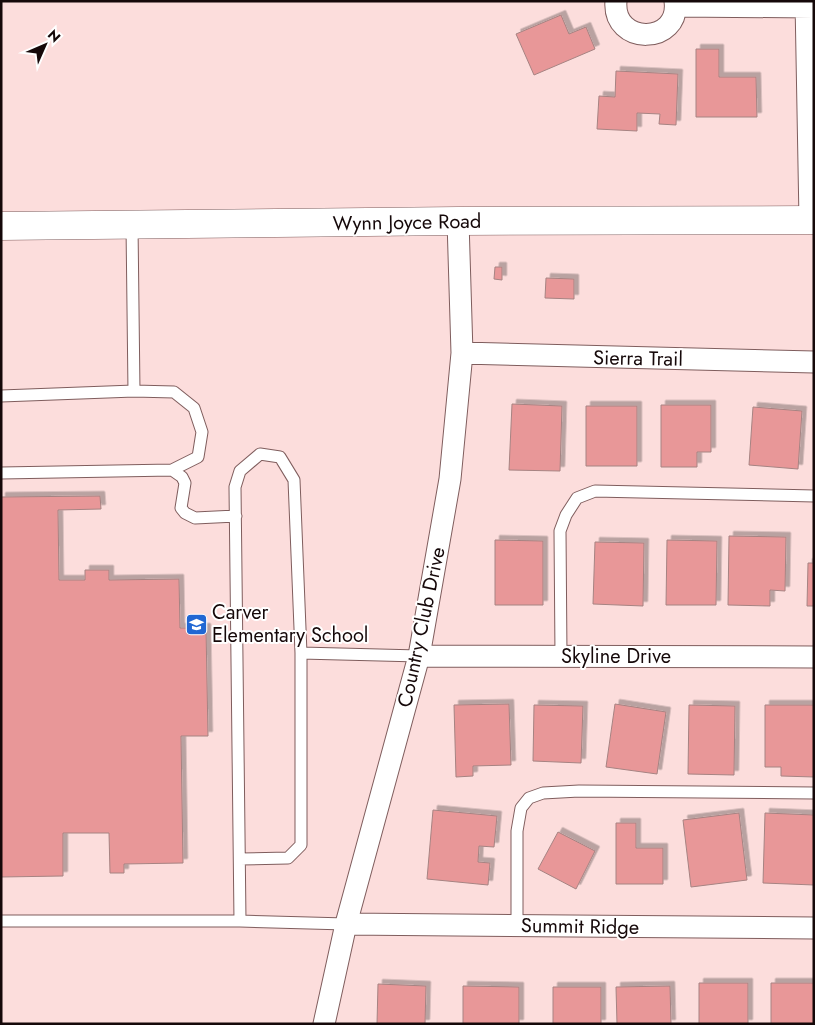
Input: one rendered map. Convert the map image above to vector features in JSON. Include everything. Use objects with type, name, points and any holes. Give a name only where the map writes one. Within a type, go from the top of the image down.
[{"type":"street","points":[[616,1],[615,7],[623,26],[631,32],[641,35],[661,32],[674,16],[676,4],[809,5],[812,220]]},
{"type":"street","name":"Wynn Joyce Road","points":[[1,226],[458,221],[812,220]]},
{"type":"street","name":"Country Club Drive","points":[[324,1024],[346,924],[419,656],[450,479],[462,353],[458,221]]},
{"type":"street","name":"Sierra Trail","points":[[462,353],[814,362]]},
{"type":"street","name":"Skyline Drive","points":[[419,656],[814,657]]},
{"type":"street","name":"Summit Ridge","points":[[346,924],[814,928]]},
{"type":"lane","points":[[132,225],[134,392]]},
{"type":"lane","points":[[1,396],[174,392],[194,408],[202,432],[198,457],[172,470],[1,473]]},
{"type":"lane","points":[[240,859],[288,858],[301,845],[301,653],[294,480],[280,457],[260,454],[240,471],[235,487],[240,921]]},
{"type":"lane","points":[[172,470],[182,477],[186,483],[181,508],[185,514],[195,518],[236,516]]},
{"type":"lane","points":[[561,656],[560,531],[566,516],[577,498],[595,491],[814,496]]},
{"type":"lane","points":[[301,653],[419,656]]},
{"type":"lane","points":[[517,926],[517,831],[521,808],[529,798],[543,793],[579,791],[814,793]]},
{"type":"lane","points":[[1,921],[240,921],[346,924]]},
{"type":"building","points":[[561,15],[569,34],[586,27],[595,49],[534,75],[516,34]]},
{"type":"building","points":[[696,49],[719,49],[719,77],[756,77],[757,117],[696,117]]},
{"type":"building","points":[[616,71],[678,74],[676,125],[659,124],[660,114],[637,113],[637,131],[597,129],[599,96],[615,97]]},
{"type":"building","points":[[495,267],[502,267],[502,280],[494,279]]},
{"type":"building","points":[[546,278],[574,279],[574,299],[545,298]]},
{"type":"building","points":[[512,404],[562,406],[560,471],[509,470]]},
{"type":"building","points":[[661,405],[711,405],[711,452],[697,452],[697,467],[661,467]]},
{"type":"building","points":[[586,406],[637,406],[637,466],[586,466]]},
{"type":"building","points":[[753,407],[802,411],[798,469],[749,465]]},
{"type":"building","points":[[100,496],[101,509],[58,510],[59,580],[85,580],[85,570],[109,570],[109,580],[179,579],[180,628],[206,628],[208,736],[181,736],[183,863],[124,864],[124,873],[110,873],[109,833],[63,833],[63,876],[1,877],[1,497]]},
{"type":"building","points":[[729,536],[786,537],[785,591],[770,590],[770,606],[728,605]]},
{"type":"building","points":[[495,540],[543,541],[543,605],[495,605]]},
{"type":"building","points":[[667,540],[717,541],[716,605],[666,605]]},
{"type":"building","points":[[595,542],[644,543],[643,606],[593,604]]},
{"type":"building","points":[[808,563],[814,563],[814,606],[807,606]]},
{"type":"building","points":[[509,704],[511,765],[473,766],[473,776],[456,777],[454,705]]},
{"type":"building","points":[[615,704],[666,712],[657,774],[606,767]]},
{"type":"building","points":[[534,705],[583,706],[581,763],[533,761]]},
{"type":"building","points":[[689,705],[735,706],[734,775],[688,774]]},
{"type":"building","points":[[765,705],[814,705],[814,777],[781,776],[781,767],[765,767]]},
{"type":"building","points":[[433,810],[497,816],[494,847],[479,846],[478,862],[490,863],[488,885],[427,879]]},
{"type":"building","points":[[739,813],[747,880],[691,887],[683,820]]},
{"type":"building","points":[[765,813],[814,815],[814,885],[763,883]]},
{"type":"building","points":[[616,823],[636,823],[636,848],[663,848],[663,884],[616,884]]},
{"type":"building","points":[[558,832],[595,851],[576,889],[538,869]]},
{"type":"building","points":[[699,983],[748,983],[748,1024],[699,1024]]},
{"type":"building","points":[[771,983],[814,983],[814,1024],[771,1024]]},
{"type":"building","points":[[378,984],[426,986],[425,1024],[377,1024]]},
{"type":"building","points":[[463,986],[519,987],[519,1024],[463,1024]]},
{"type":"building","points":[[670,986],[671,1024],[617,1024],[616,987]]},
{"type":"building","points":[[553,987],[601,987],[601,1024],[553,1024]]},
{"type":"place","name":"Carver Elementary School","points":[[196,624]]}]
